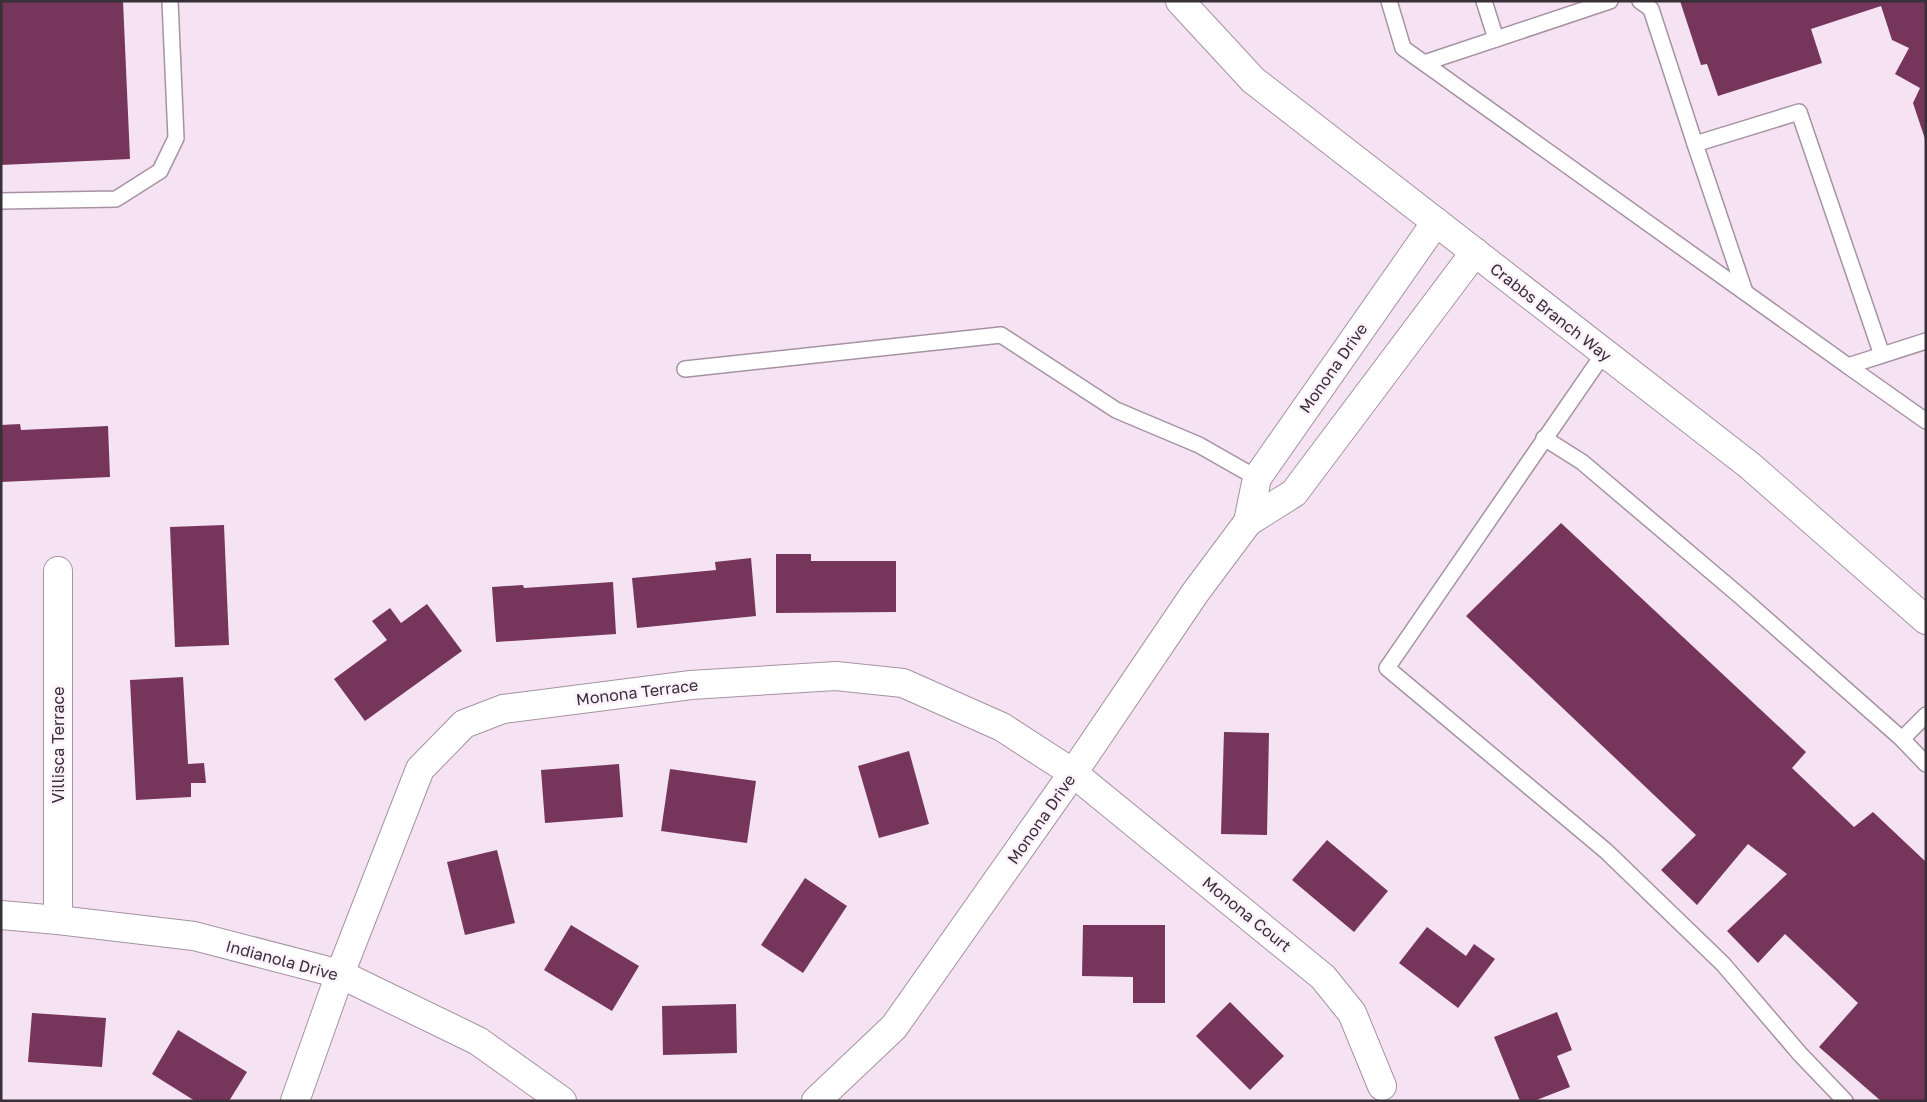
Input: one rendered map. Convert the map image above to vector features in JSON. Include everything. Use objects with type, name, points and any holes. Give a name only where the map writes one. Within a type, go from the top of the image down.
[{"type":"street","name":"Crabbs Branch Way","points":[[1180,1],[1253,80],[1749,465],[1926,620]]},
{"type":"street","name":"Monona Drive","points":[[1248,522],[1257,478],[1436,222]]},
{"type":"street","name":"Monona Drive","points":[[816,1101],[894,1027],[1073,773],[1195,593],[1248,522],[1294,493],[1475,252]]},
{"type":"street","name":"Villisca Terrace","points":[[58,571],[58,920]]},
{"type":"street","name":"Monona Terrace","points":[[294,1101],[340,974],[420,769],[464,724],[503,709],[691,685],[836,676],[904,683],[1002,727],[1073,773]]},
{"type":"street","name":"Monona Court","points":[[1073,773],[1323,977],[1352,1013],[1382,1086]]},
{"type":"street","name":"Indianola Drive","points":[[1,916],[58,920],[194,936],[340,974],[478,1042],[562,1101]]},
{"type":"lane","points":[[1,202],[116,199],[160,171],[176,138],[170,1]]},
{"type":"lane","points":[[1389,1],[1403,48],[1926,421]]},
{"type":"lane","points":[[1484,1],[1496,39]]},
{"type":"lane","points":[[1424,63],[1610,1]]},
{"type":"lane","points":[[1640,1],[1651,9],[1745,292]]},
{"type":"lane","points":[[1695,144],[1799,112],[1882,355]]},
{"type":"lane","points":[[685,370],[1001,336],[1116,410],[1198,445],[1257,478]]},
{"type":"lane","points":[[1848,366],[1926,341]]},
{"type":"lane","points":[[1604,353],[1387,668],[1606,851],[1722,964],[1800,1054],[1845,1101]]},
{"type":"lane","points":[[1544,438],[1582,462],[1740,596],[1902,739],[1926,764]]},
{"type":"lane","points":[[1902,739],[1926,715]]},
{"type":"building","points":[[1,1],[123,1],[130,159],[1,165]]},
{"type":"building","points":[[1680,1],[1926,1],[1926,142],[1913,103],[1920,88],[1895,74],[1909,48],[1892,40],[1881,6],[1811,29],[1822,63],[1718,96],[1707,64],[1701,65]]},
{"type":"building","points":[[20,424],[21,430],[108,426],[110,477],[1,482],[1,425]]},
{"type":"building","points":[[1561,523],[1806,752],[1792,768],[1854,827],[1873,812],[1926,862],[1926,1101],[1881,1101],[1819,1047],[1858,1003],[1785,934],[1758,963],[1727,931],[1787,874],[1748,844],[1697,905],[1661,870],[1696,835],[1466,616]]},
{"type":"building","points":[[224,525],[229,645],[175,647],[170,527]]},
{"type":"building","points":[[776,554],[811,554],[811,561],[896,561],[896,612],[776,613]]},
{"type":"building","points":[[751,558],[756,616],[637,628],[632,578],[716,570],[715,562]]},
{"type":"building","points":[[613,582],[616,634],[496,642],[492,587],[523,585],[524,588]]},
{"type":"building","points":[[427,604],[462,651],[365,721],[334,679],[387,640],[372,621],[390,608],[401,623]]},
{"type":"building","points":[[183,677],[188,764],[204,763],[206,783],[191,783],[191,797],[136,800],[130,680]]},
{"type":"building","points":[[1224,732],[1269,733],[1267,835],[1221,834]]},
{"type":"building","points":[[909,751],[929,824],[879,838],[858,766]]},
{"type":"building","points":[[619,764],[623,817],[545,823],[541,770]]},
{"type":"building","points":[[670,769],[756,781],[747,843],[661,831]]},
{"type":"building","points":[[1327,840],[1388,891],[1354,932],[1292,880]]},
{"type":"building","points":[[497,850],[515,923],[465,935],[447,862]]},
{"type":"building","points":[[805,878],[847,906],[803,973],[761,945]]},
{"type":"building","points":[[571,925],[639,966],[612,1011],[544,970]]},
{"type":"building","points":[[1083,925],[1165,925],[1165,1003],[1133,1003],[1133,977],[1082,976]]},
{"type":"building","points":[[1427,927],[1466,956],[1474,944],[1495,959],[1458,1008],[1399,963]]},
{"type":"building","points":[[1230,1002],[1284,1056],[1250,1090],[1196,1036]]},
{"type":"building","points":[[736,1004],[737,1053],[663,1055],[662,1006]]},
{"type":"building","points":[[1557,1012],[1572,1050],[1557,1056],[1570,1087],[1534,1101],[1520,1101],[1494,1037]]},
{"type":"building","points":[[32,1013],[106,1018],[102,1067],[28,1062]]},
{"type":"building","points":[[178,1030],[247,1072],[229,1101],[195,1101],[152,1074]]}]
